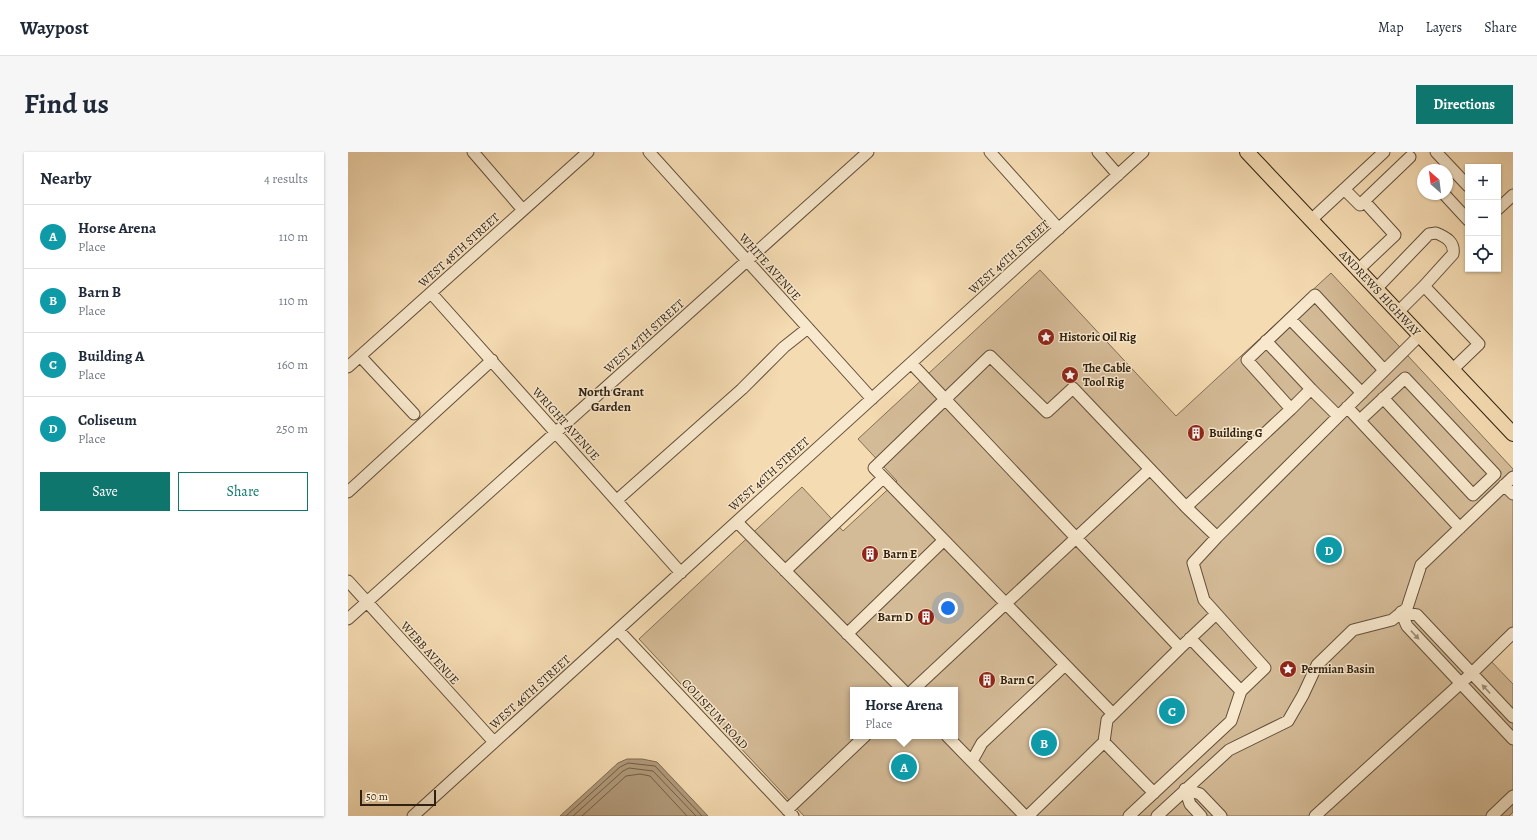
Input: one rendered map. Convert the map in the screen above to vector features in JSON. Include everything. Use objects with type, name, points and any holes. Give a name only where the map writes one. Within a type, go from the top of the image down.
[{"type":"main road","name":"ANDREWS HIGHWAY","points":[[1248,152],[1452,370],[1511,429]]},
{"type":"street","points":[[473,152],[523,210]]},
{"type":"street","name":"WEST 48TH STREET","points":[[348,367],[588,152]]},
{"type":"street","name":"WHITE AVENUE","points":[[649,152],[872,399]]},
{"type":"street","name":"WEST 47TH STREET","points":[[348,619],[868,152]]},
{"type":"street","points":[[990,152],[1059,229]]},
{"type":"street","points":[[1098,152],[1118,175]]},
{"type":"street","points":[[1311,220],[1384,152]]},
{"type":"street","points":[[1436,152],[1465,183]]},
{"type":"street","name":"WEST 46TH STREET","points":[[413,816],[1059,229],[1140,153]]},
{"type":"street","points":[[1344,189],[1360,205],[1410,154]]},
{"type":"street","points":[[1501,206],[1513,195]]},
{"type":"street","points":[[1450,200],[1465,217]]},
{"type":"street","points":[[1358,270],[1395,235],[1364,201]]},
{"type":"street","points":[[1376,289],[1429,234],[1436,233],[1450,242],[1454,248],[1453,254],[1398,312]]},
{"type":"street","points":[[1424,286],[1479,344],[1452,370]]},
{"type":"street","name":"WRIGHT AVENUE","points":[[431,293],[681,573]]},
{"type":"street","points":[[1291,409],[1247,360],[1315,295],[1384,370]]},
{"type":"street","points":[[1290,319],[1362,392]]},
{"type":"street","points":[[617,500],[742,389],[784,347],[808,328]]},
{"type":"street","points":[[1130,816],[1231,721],[1241,691],[1265,668],[1204,600],[1193,563],[1217,537],[1420,335]]},
{"type":"street","points":[[1266,341],[1338,416]]},
{"type":"street","points":[[360,356],[414,414]]},
{"type":"street","points":[[1113,714],[874,468],[990,356],[1047,412],[1073,388],[1186,507],[1217,537]]},
{"type":"street","points":[[348,492],[492,360]]},
{"type":"street","points":[[911,363],[944,400],[1180,648]]},
{"type":"street","points":[[1360,420],[1404,378],[1495,474],[1473,495]]},
{"type":"street","points":[[1186,507],[1311,389]]},
{"type":"street","points":[[1383,398],[1483,506]]},
{"type":"street","points":[[1348,407],[1460,528]]},
{"type":"street","points":[[916,687],[1006,605],[1150,469]]},
{"type":"street","points":[[1157,816],[1184,789],[1229,750],[1288,721],[1303,695],[1317,665],[1353,630],[1392,620],[1407,608],[1421,565],[1513,477]]},
{"type":"street","points":[[785,571],[883,478]]},
{"type":"street","points":[[1504,485],[1513,494]]},
{"type":"street","points":[[737,522],[900,687]]},
{"type":"street","points":[[847,634],[944,540]]},
{"type":"street","name":"WEBB AVENUE","points":[[348,581],[494,742]]},
{"type":"street","points":[[1401,612],[1417,615],[1513,718]]},
{"type":"street","points":[[1401,612],[1407,626],[1513,739]]},
{"type":"street","points":[[1028,816],[1104,742],[1107,720],[1216,614]]},
{"type":"street","name":"COLISEUM ROAD","points":[[618,630],[790,813]]},
{"type":"street","points":[[1315,816],[1472,674],[1513,633]]},
{"type":"street","points":[[1190,638],[1241,691]]},
{"type":"street","points":[[972,761],[982,743],[1065,665]]},
{"type":"street","points":[[790,813],[862,739]]},
{"type":"street","points":[[950,739],[1025,816]]},
{"type":"street","points":[[1104,742],[1154,793]]},
{"type":"street","points":[[1184,789],[1190,804],[1201,816]]},
{"type":"street","points":[[1184,789],[1200,794],[1221,816]]},
{"type":"street","points":[[1492,816],[1513,796]]},
{"type":"shaded area","points":[[1040,270],[1176,416],[1331,273],[1513,469],[1513,629],[1485,655],[1513,684],[1513,812],[1509,816],[804,816],[639,639],[802,487],[843,531],[897,481],[858,439]]},
{"type":"water","points":[[627,759],[642,759],[657,762],[708,816],[560,816],[618,763]]},
{"type":"place","name":"Historic Oil Rig","points":[[1046,337]]},
{"type":"place","name":"The Cable Tool Rig","points":[[1070,375]]},
{"type":"place","name":"Building G","points":[[1196,433]]},
{"type":"place","name":"Coliseum","points":[[1329,550]]},
{"type":"place","name":"Barn E","points":[[870,554]]},
{"type":"place","name":"Barn D","points":[[926,617]]},
{"type":"place","name":"Permian Basin","points":[[1288,669]]},
{"type":"place","name":"Barn C","points":[[987,680]]},
{"type":"place","name":"Building A","points":[[1172,711]]},
{"type":"place","name":"Barn B","points":[[1044,743]]},
{"type":"place","name":"Horse Arena","points":[[904,767]]},
{"type":"district","name":"North Grant Garden","points":[[611,398]]}]
